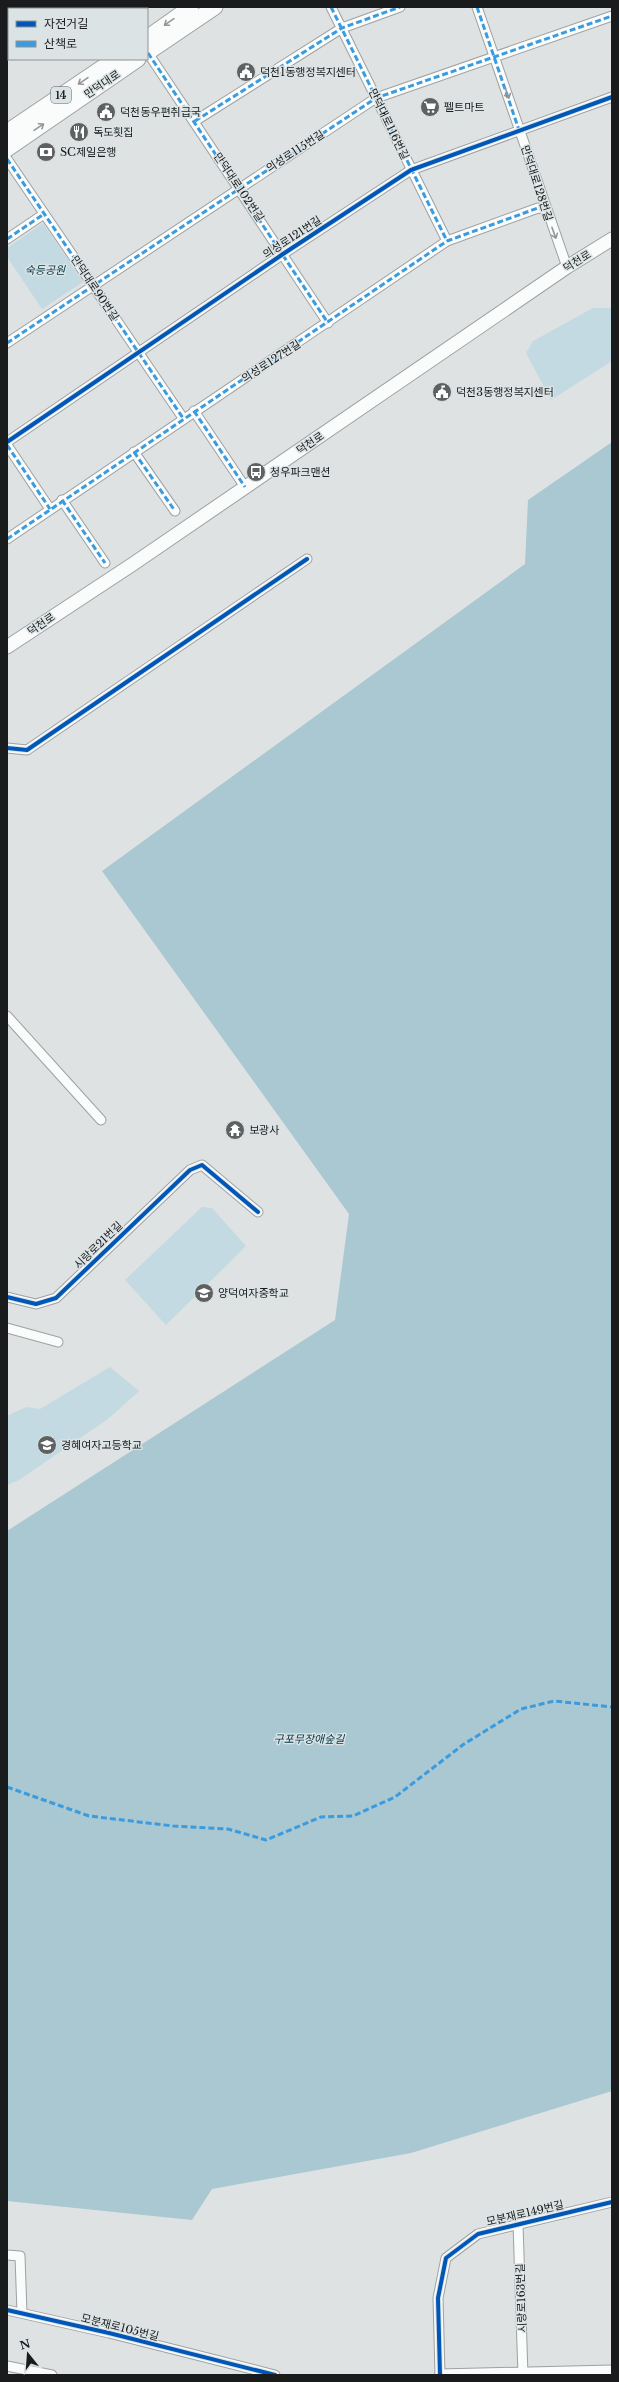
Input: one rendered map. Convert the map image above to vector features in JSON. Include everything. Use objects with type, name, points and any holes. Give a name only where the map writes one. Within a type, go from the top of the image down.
[{"type":"main road","points":[[192,14],[187,22],[187,17],[202,7]]},
{"type":"main road","points":[[148,37],[192,14],[215,7]]},
{"type":"main road","points":[[148,52],[192,14]]},
{"type":"main road","name":"만덕대로","points":[[7,132],[114,60]]},
{"type":"main road","points":[[105,82],[113,70],[128,60]]},
{"type":"main road","name":"만덕대로","points":[[7,149],[137,60]]},
{"type":"main road","name":"덕천로","points":[[7,647],[245,487],[567,267],[612,239]]},
{"type":"street","name":"만덕대로116번길","points":[[331,7],[447,241]]},
{"type":"street","points":[[195,121],[342,28],[400,7]]},
{"type":"street","name":"만덕대로128번길","points":[[477,7],[567,267]]},
{"type":"street","name":"의성로115번길","points":[[7,343],[376,98],[612,16]]},
{"type":"street","name":"만덕대로102번길","points":[[148,54],[195,121],[328,323]]},
{"type":"street","name":"의성로121번길","points":[[7,442],[283,254],[411,170],[612,97]]},
{"type":"street","name":"만덕대로90번길","points":[[7,159],[183,418]]},
{"type":"street","name":"의성로127번길","points":[[7,539],[183,418],[328,323],[447,241],[538,208],[546,210]]},
{"type":"street","points":[[7,239],[44,214]]},
{"type":"street","points":[[194,411],[245,487]]},
{"type":"street","points":[[7,445],[50,509]]},
{"type":"street","points":[[134,452],[175,511]]},
{"type":"street","points":[[62,500],[105,563]]},
{"type":"street","points":[[7,748],[27,750],[307,559]]},
{"type":"street","points":[[7,1016],[101,1120]]},
{"type":"street","name":"시랑로21번길","points":[[7,1297],[36,1304],[56,1298],[190,1170],[202,1165],[208,1168],[258,1212]]},
{"type":"street","points":[[7,1328],[58,1342]]},
{"type":"street","name":"모분재로149번길","points":[[440,2375],[438,2298],[446,2258],[478,2234],[612,2202]]},
{"type":"street","name":"시랑로163번길","points":[[518,2224],[523,2373]]},
{"type":"street","points":[[7,2255],[20,2256],[22,2313]]},
{"type":"street","name":"모분재로105번길","points":[[7,2310],[275,2375]]},
{"type":"street","points":[[7,2366],[52,2375]]},
{"type":"street","points":[[440,2375],[612,2370]]},
{"type":"green space","name":"숙등공원","points":[[43,223],[83,282],[42,309],[7,257],[7,248]]},
{"type":"green space","points":[[593,308],[612,308],[612,361],[551,400],[526,353],[533,341]]},
{"type":"green space","name":"구포무장애숲길","points":[[612,442],[612,2091],[411,2153],[212,2189],[192,2220],[7,2201],[7,1531],[335,1320],[349,1214],[102,871],[525,564],[528,500]]},
{"type":"green space","points":[[202,1207],[212,1208],[246,1246],[166,1325],[125,1280]]},
{"type":"green space","points":[[110,1367],[139,1391],[108,1419],[19,1480],[7,1485],[7,1416],[26,1407],[40,1409]]},
{"type":"marked path","points":[[331,7],[447,241]]},
{"type":"marked path","points":[[195,121],[342,28],[400,7]]},
{"type":"marked path","points":[[477,7],[519,130]]},
{"type":"marked path","points":[[7,343],[376,98],[612,16]]},
{"type":"marked path","points":[[148,53],[328,323]]},
{"type":"marked path","points":[[7,159],[183,418]]},
{"type":"marked path","points":[[7,539],[447,241],[538,208],[546,210]]},
{"type":"marked path","points":[[7,239],[44,214]]},
{"type":"marked path","points":[[194,411],[245,487]]},
{"type":"marked path","points":[[7,445],[50,509]]},
{"type":"marked path","points":[[134,452],[175,511]]},
{"type":"marked path","points":[[62,500],[105,563]]},
{"type":"marked path","points":[[7,1787],[89,1816],[173,1826],[228,1829],[266,1840],[321,1817],[353,1816],[395,1797],[464,1744],[521,1709],[554,1701],[612,1707]]},
{"type":"cycle path","points":[[7,442],[283,254],[411,170],[612,97]]},
{"type":"cycle path","points":[[7,748],[27,750],[307,559]]},
{"type":"cycle path","points":[[7,1297],[36,1304],[56,1298],[190,1170],[202,1165],[258,1212]]},
{"type":"cycle path","points":[[440,2375],[438,2298],[446,2258],[478,2234],[612,2202]]},
{"type":"cycle path","points":[[7,2310],[109,2333],[275,2375]]},
{"type":"place","name":"덕천1동행정복지센터","points":[[246,72]]},
{"type":"place","name":"펠트마트","points":[[430,107]]},
{"type":"place","name":"덕천동우편취급국","points":[[106,112]]},
{"type":"place","name":"독도횟집","points":[[79,132]]},
{"type":"place","name":"SC제일은행","points":[[46,152]]},
{"type":"place","name":"덕천3동행정복지센터","points":[[442,392]]},
{"type":"place","name":"청우파크맨션","points":[[256,472]]},
{"type":"place","name":"보광사","points":[[235,1130]]},
{"type":"place","name":"양덕여자중학교","points":[[204,1293]]},
{"type":"place","name":"경혜여자고등학교","points":[[47,1445]]}]
